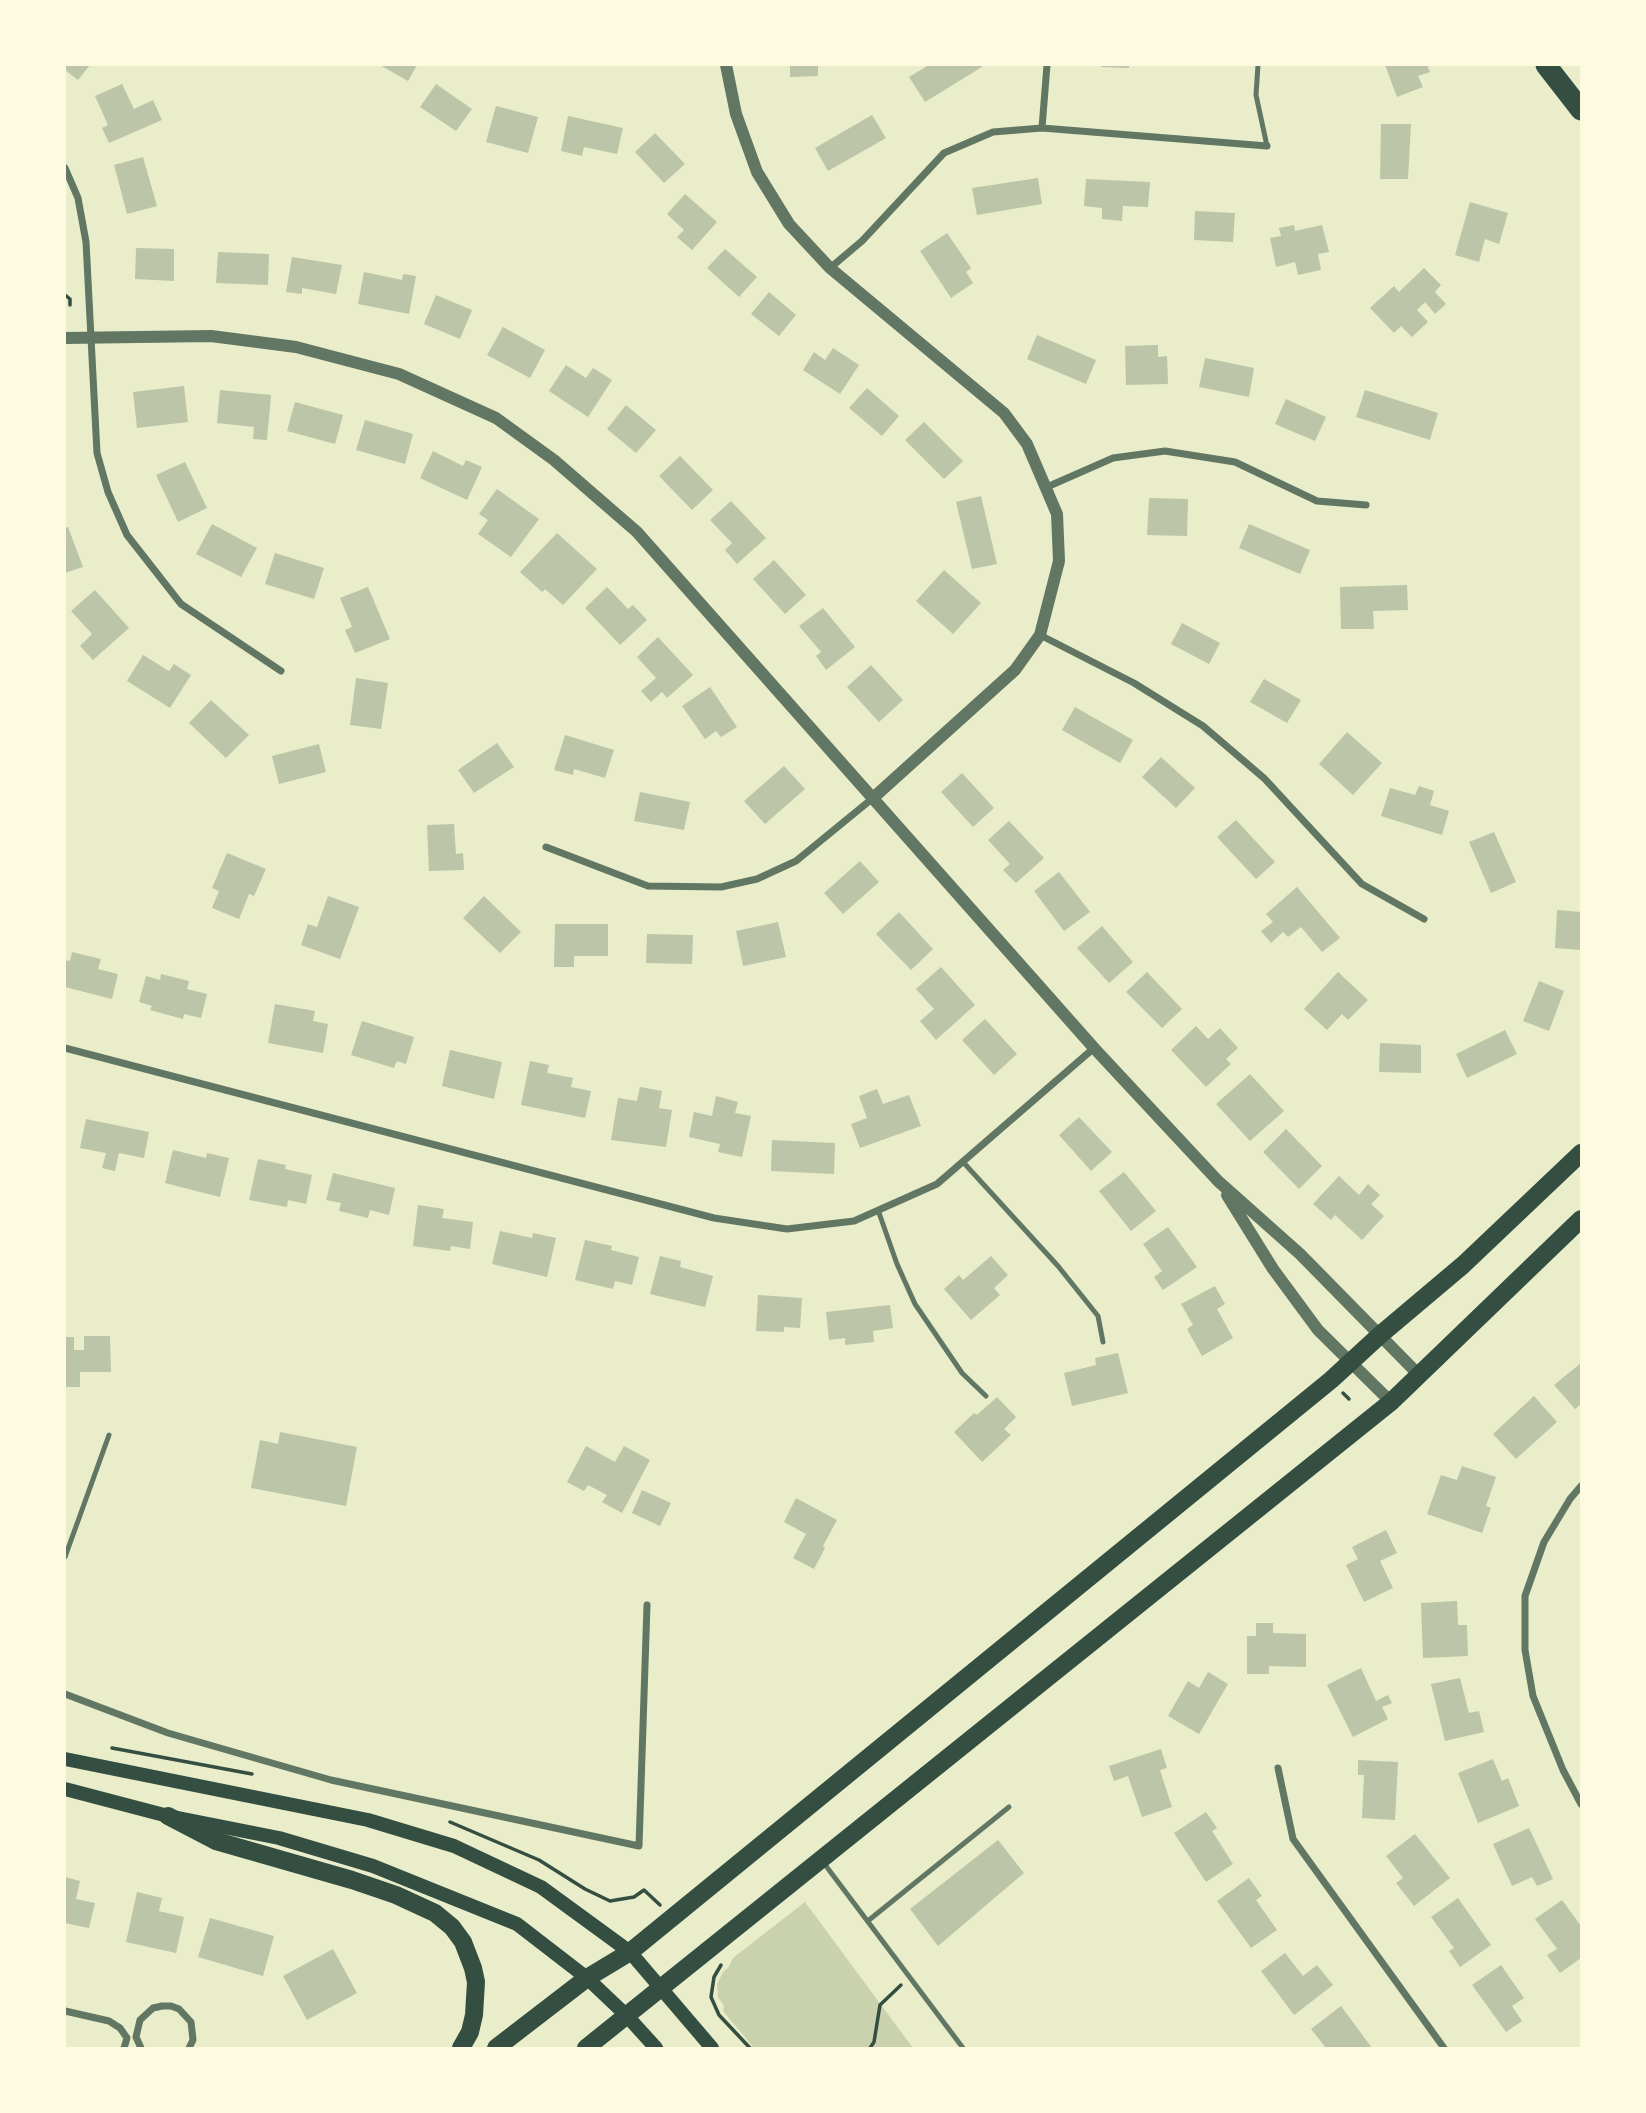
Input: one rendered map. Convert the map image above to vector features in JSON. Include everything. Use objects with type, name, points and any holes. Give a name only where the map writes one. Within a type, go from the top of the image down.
[{"type":"highway","points":[[1546,65],[1581,110]]},
{"type":"main road","points":[[496,2048],[587,1978],[630,1952],[1350,1364],[1463,1265],[1581,1153]]},
{"type":"main road","points":[[586,2048],[1391,1402],[1581,1219]]},
{"type":"main road","points":[[65,1759],[368,1819],[454,1846],[541,1887],[630,1952],[712,2048]]},
{"type":"main road","points":[[65,1789],[168,1816],[279,1838],[373,1866],[517,1924],[587,1978],[656,2048]]},
{"type":"main road","points":[[168,1816],[216,1841],[352,1880],[396,1895],[435,1913],[452,1927],[463,1942],[476,1983],[474,2015],[470,2032],[461,2048]]},
{"type":"street","points":[[546,847],[648,886],[721,887],[757,879],[796,861],[873,798],[1014,670],[1040,635],[1059,561],[1057,514],[1027,444],[1004,413],[830,268],[789,224],[757,172],[736,114],[726,65]]},
{"type":"street","points":[[1042,128],[1047,65]]},
{"type":"street","points":[[830,268],[862,241],[944,153],[993,132],[1042,128],[1267,146]]},
{"type":"street","points":[[65,168],[78,198],[86,242],[97,453],[108,492],[127,535],[181,604],[281,671]]},
{"type":"street","points":[[65,338],[211,335],[296,347],[399,374],[496,418],[554,460],[637,532],[1094,1048],[1218,1181],[1300,1254],[1419,1375]]},
{"type":"street","points":[[1046,487],[1113,458],[1165,451],[1235,462],[1317,501],[1366,505]]},
{"type":"street","points":[[1040,635],[1135,683],[1203,726],[1265,779],[1362,884],[1424,919]]},
{"type":"street","points":[[65,1048],[714,1218],[787,1230],[854,1221],[937,1184],[1094,1048]]},
{"type":"street","points":[[1218,1181],[1273,1269],[1326,1340],[1391,1402]]},
{"type":"street","points":[[1581,1486],[1544,1542],[1525,1596],[1525,1650],[1533,1696],[1563,1770],[1581,1804]]},
{"type":"street","points":[[65,1694],[169,1733],[331,1780],[639,1846],[647,1605]]},
{"type":"street","points":[[1278,1768],[1293,1839],[1444,2048]]},
{"type":"street","points":[[141,2048],[136,2037],[140,2020],[153,2008],[171,2006],[179,2009],[191,2022],[193,2040],[189,2048]]},
{"type":"street","points":[[65,2011],[109,2021],[120,2028],[127,2038]]},
{"type":"street","points":[[127,2038],[136,2037]]},
{"type":"street","points":[[124,2048],[127,2038]]},
{"type":"lane","points":[[1258,65],[1256,95],[1267,146]]},
{"type":"lane","points":[[963,1162],[1049,1256],[1098,1316],[1103,1342]]},
{"type":"lane","points":[[878,1210],[915,1304],[962,1373],[986,1396]]},
{"type":"lane","points":[[65,1557],[109,1435]]},
{"type":"lane","points":[[869,1920],[1009,1807]]},
{"type":"lane","points":[[821,1859],[963,2048]]},
{"type":"path","points":[[65,295],[70,299],[70,305]]},
{"type":"path","points":[[870,2048],[874,2042],[880,2005],[910,1976]]},
{"type":"green space","points":[[805,1902],[913,2048],[754,2048],[723,2011],[717,1984],[733,1958]]},
{"type":"building","points":[[65,65],[90,65],[78,80],[65,70]]},
{"type":"building","points":[[380,65],[417,65],[408,81]]},
{"type":"building","points":[[790,65],[818,65],[818,76],[790,77]]},
{"type":"building","points":[[929,65],[982,67],[925,102],[909,77]]},
{"type":"building","points":[[1129,65],[1129,68],[1101,67]]},
{"type":"building","points":[[1385,65],[1427,65],[1430,72],[1418,76],[1423,87],[1397,97]]},
{"type":"building","points":[[122,84],[134,109],[153,100],[162,120],[109,143],[102,128],[108,125],[95,96]]},
{"type":"building","points":[[436,84],[472,109],[456,131],[420,107]]},
{"type":"building","points":[[496,106],[538,117],[528,153],[486,142]]},
{"type":"building","points":[[872,115],[886,138],[828,171],[815,148]]},
{"type":"building","points":[[568,116],[623,128],[617,154],[584,147],[582,156],[561,151]]},
{"type":"building","points":[[1381,124],[1411,124],[1408,179],[1380,179]]},
{"type":"building","points":[[655,133],[685,164],[664,183],[635,152]]},
{"type":"building","points":[[143,157],[157,206],[127,214],[114,165]]},
{"type":"building","points":[[1038,178],[1042,204],[977,215],[972,188]]},
{"type":"building","points":[[1086,179],[1150,182],[1148,207],[1123,206],[1122,221],[1102,219],[1102,208],[1084,206]]},
{"type":"building","points":[[685,194],[717,222],[692,250],[677,237],[684,230],[667,214]]},
{"type":"building","points":[[1470,202],[1508,213],[1499,244],[1485,239],[1479,262],[1455,255]]},
{"type":"building","points":[[1195,211],[1235,213],[1233,242],[1194,240]]},
{"type":"building","points":[[1294,225],[1295,231],[1322,225],[1329,252],[1318,254],[1321,270],[1298,275],[1295,262],[1276,267],[1270,238],[1281,236],[1279,228]]},
{"type":"building","points":[[947,233],[971,268],[966,272],[973,283],[951,298],[920,251]]},
{"type":"building","points":[[136,248],[174,249],[174,281],[135,279]]},
{"type":"building","points":[[725,249],[757,277],[739,297],[707,268]]},
{"type":"building","points":[[218,252],[269,254],[268,285],[216,283]]},
{"type":"building","points":[[292,257],[342,265],[336,294],[302,288],[302,294],[286,292]]},
{"type":"building","points":[[1424,268],[1441,285],[1435,292],[1446,304],[1435,314],[1425,302],[1417,310],[1428,322],[1412,337],[1401,326],[1394,333],[1370,308],[1394,286],[1399,292]]},
{"type":"building","points":[[364,272],[402,280],[403,274],[416,276],[409,314],[358,304]]},
{"type":"building","points":[[769,292],[796,315],[779,336],[751,314]]},
{"type":"building","points":[[436,295],[472,310],[460,339],[424,324]]},
{"type":"building","points":[[503,327],[545,350],[530,378],[487,355]]},
{"type":"building","points":[[1037,335],[1096,360],[1086,384],[1027,359]]},
{"type":"building","points":[[1158,345],[1158,357],[1167,356],[1168,384],[1126,385],[1125,346]]},
{"type":"building","points":[[833,348],[859,365],[840,394],[803,370],[814,352],[825,360]]},
{"type":"building","points":[[1205,358],[1254,368],[1249,397],[1199,387]]},
{"type":"building","points":[[566,365],[586,378],[593,368],[612,380],[588,417],[549,391]]},
{"type":"building","points":[[184,386],[188,422],[137,428],[133,392]]},
{"type":"building","points":[[867,388],[899,416],[882,436],[849,408]]},
{"type":"building","points":[[220,390],[271,395],[267,440],[253,439],[254,427],[217,423]]},
{"type":"building","points":[[1365,390],[1438,413],[1430,440],[1356,417]]},
{"type":"building","points":[[1286,399],[1326,417],[1315,441],[1275,424]]},
{"type":"building","points":[[295,402],[343,415],[335,444],[287,431]]},
{"type":"building","points":[[626,405],[656,430],[636,453],[607,429]]},
{"type":"building","points":[[365,420],[413,434],[405,464],[356,450]]},
{"type":"building","points":[[924,422],[963,461],[944,479],[905,440]]},
{"type":"building","points":[[433,451],[463,466],[466,460],[482,467],[467,500],[420,478]]},
{"type":"building","points":[[680,456],[713,490],[692,510],[659,476]]},
{"type":"building","points":[[185,462],[207,508],[178,522],[156,475]]},
{"type":"building","points":[[497,489],[539,519],[511,557],[478,534],[488,520],[479,514]]},
{"type":"building","points":[[981,496],[997,564],[972,569],[956,502]]},
{"type":"building","points":[[1149,498],[1188,499],[1187,536],[1147,535]]},
{"type":"building","points":[[731,501],[766,538],[737,564],[725,550],[732,543],[710,520]]},
{"type":"building","points":[[212,524],[257,548],[241,577],[196,554]]},
{"type":"building","points":[[1249,524],[1310,550],[1300,574],[1239,548]]},
{"type":"building","points":[[68,527],[83,567],[65,573],[65,528]]},
{"type":"building","points":[[557,533],[597,569],[563,605],[545,589],[542,592],[520,572]]},
{"type":"building","points":[[275,553],[324,568],[314,599],[265,584]]},
{"type":"building","points":[[774,560],[806,595],[785,614],[753,579]]},
{"type":"building","points":[[944,570],[981,603],[953,634],[916,601]]},
{"type":"building","points":[[1407,585],[1408,610],[1373,611],[1374,629],[1341,629],[1340,587]]},
{"type":"building","points":[[368,587],[390,639],[355,653],[345,630],[352,627],[340,598]]},
{"type":"building","points":[[607,587],[628,609],[633,605],[647,620],[620,645],[585,608]]},
{"type":"building","points":[[95,590],[129,628],[93,660],[80,646],[92,634],[71,611]]},
{"type":"building","points":[[823,608],[855,647],[826,670],[816,656],[821,652],[799,626]]},
{"type":"building","points":[[1182,623],[1220,643],[1209,664],[1171,644]]},
{"type":"building","points":[[658,637],[693,675],[667,698],[662,692],[651,702],[641,691],[656,678],[637,657]]},
{"type":"building","points":[[143,655],[169,671],[174,664],[191,675],[170,708],[127,681]]},
{"type":"building","points":[[871,665],[903,700],[879,722],[847,687]]},
{"type":"building","points":[[356,678],[388,683],[381,729],[350,725]]},
{"type":"building","points":[[1264,679],[1301,700],[1287,723],[1250,702]]},
{"type":"building","points":[[710,687],[737,727],[721,737],[716,731],[705,739],[682,706]]},
{"type":"building","points":[[211,700],[249,735],[226,758],[189,723]]},
{"type":"building","points":[[1075,707],[1133,740],[1120,763],[1062,730]]},
{"type":"building","points":[[1347,732],[1382,763],[1353,795],[1319,764]]},
{"type":"building","points":[[565,735],[614,750],[605,778],[574,769],[573,775],[554,770]]},
{"type":"building","points":[[497,743],[514,767],[474,793],[458,770]]},
{"type":"building","points":[[319,744],[326,772],[279,784],[272,756]]},
{"type":"building","points":[[1161,757],[1195,788],[1176,808],[1142,777]]},
{"type":"building","points":[[784,766],[805,789],[765,824],[744,801]]},
{"type":"building","points":[[962,773],[994,808],[973,827],[941,792]]},
{"type":"building","points":[[1419,786],[1434,791],[1430,805],[1449,811],[1442,835],[1381,816],[1390,788],[1415,795]]},
{"type":"building","points":[[640,792],[690,802],[684,830],[634,821]]},
{"type":"building","points":[[1236,820],[1275,862],[1256,879],[1217,837]]},
{"type":"building","points":[[1009,821],[1044,858],[1016,883],[1003,870],[1010,864],[988,840]]},
{"type":"building","points":[[454,824],[456,854],[463,853],[464,870],[429,871],[427,825]]},
{"type":"building","points":[[1494,832],[1516,882],[1491,893],[1469,842]]},
{"type":"building","points":[[227,853],[266,869],[254,896],[249,894],[239,919],[212,908],[219,891],[212,888]]},
{"type":"building","points":[[860,861],[879,882],[843,914],[824,893]]},
{"type":"building","points":[[1059,872],[1090,912],[1064,931],[1034,891]]},
{"type":"building","points":[[1297,887],[1340,938],[1322,952],[1301,927],[1288,937],[1283,932],[1271,943],[1261,931],[1273,922],[1266,914]]},
{"type":"building","points":[[328,896],[359,907],[340,959],[301,945],[308,924],[317,927]]},
{"type":"building","points":[[484,896],[521,932],[500,953],[463,918]]},
{"type":"building","points":[[1557,910],[1581,912],[1581,950],[1555,948]]},
{"type":"building","points":[[899,912],[933,949],[911,970],[876,934]]},
{"type":"building","points":[[778,922],[786,957],[743,966],[736,931]]},
{"type":"building","points":[[555,924],[608,924],[608,956],[574,956],[574,967],[554,967]]},
{"type":"building","points":[[1102,926],[1133,962],[1109,983],[1077,948]]},
{"type":"building","points":[[647,934],[693,935],[692,964],[646,963]]},
{"type":"building","points":[[72,952],[101,959],[98,969],[118,974],[112,999],[65,987],[65,960],[70,961]]},
{"type":"building","points":[[941,967],[975,1005],[936,1040],[920,1021],[934,1009],[916,989]]},
{"type":"building","points":[[1147,972],[1182,1009],[1162,1028],[1126,992]]},
{"type":"building","points":[[1338,972],[1368,1000],[1348,1020],[1342,1014],[1327,1030],[1304,1009]]},
{"type":"building","points":[[161,974],[189,981],[187,989],[207,994],[201,1018],[184,1014],[183,1019],[150,1010],[152,1006],[139,1002],[146,976],[160,980]]},
{"type":"building","points":[[1539,981],[1564,991],[1549,1031],[1523,1021]]},
{"type":"building","points":[[275,1004],[315,1011],[313,1021],[328,1024],[323,1053],[268,1043]]},
{"type":"building","points":[[985,1019],[1017,1054],[994,1075],[962,1040]]},
{"type":"building","points":[[362,1021],[414,1037],[406,1064],[397,1061],[394,1068],[351,1055]]},
{"type":"building","points":[[1196,1026],[1208,1039],[1220,1028],[1238,1048],[1226,1059],[1231,1064],[1206,1087],[1171,1050]]},
{"type":"building","points":[[1505,1030],[1517,1054],[1467,1078],[1456,1054]]},
{"type":"building","points":[[1380,1043],[1421,1045],[1421,1073],[1379,1072]]},
{"type":"building","points":[[450,1050],[502,1062],[494,1099],[442,1086]]},
{"type":"building","points":[[530,1061],[549,1065],[547,1073],[573,1078],[571,1087],[591,1091],[585,1118],[521,1105]]},
{"type":"building","points":[[1250,1074],[1284,1111],[1250,1141],[1216,1104]]},
{"type":"building","points":[[640,1087],[662,1091],[659,1108],[672,1110],[666,1147],[611,1140],[618,1098],[637,1101]]},
{"type":"building","points":[[877,1089],[883,1104],[909,1095],[921,1126],[860,1148],[851,1124],[867,1118],[859,1096]]},
{"type":"building","points":[[716,1096],[738,1102],[735,1113],[751,1116],[742,1157],[718,1152],[720,1144],[689,1137],[694,1112],[712,1116]]},
{"type":"building","points":[[1079,1117],[1112,1152],[1091,1171],[1059,1135]]},
{"type":"building","points":[[86,1119],[149,1132],[144,1158],[119,1153],[115,1171],[102,1168],[106,1153],[80,1148]]},
{"type":"building","points":[[1286,1129],[1322,1166],[1299,1189],[1263,1152]]},
{"type":"building","points":[[772,1140],[835,1143],[834,1174],[771,1171]]},
{"type":"building","points":[[173,1150],[206,1158],[207,1153],[229,1158],[220,1197],[165,1183]]},
{"type":"building","points":[[258,1159],[286,1165],[285,1169],[312,1175],[306,1204],[288,1200],[287,1207],[249,1200]]},
{"type":"building","points":[[1124,1172],[1156,1211],[1131,1231],[1099,1191]]},
{"type":"building","points":[[333,1173],[395,1188],[389,1215],[370,1210],[368,1218],[339,1211],[341,1203],[326,1200]]},
{"type":"building","points":[[1339,1176],[1359,1195],[1368,1184],[1380,1195],[1371,1204],[1384,1216],[1362,1240],[1335,1215],[1331,1220],[1313,1204]]},
{"type":"building","points":[[418,1205],[444,1209],[442,1218],[473,1222],[470,1249],[451,1246],[450,1251],[413,1246]]},
{"type":"building","points":[[1168,1227],[1197,1267],[1163,1290],[1154,1277],[1162,1271],[1143,1244]]},
{"type":"building","points":[[500,1231],[532,1238],[533,1233],[556,1238],[547,1277],[492,1264]]},
{"type":"building","points":[[585,1240],[612,1246],[611,1250],[639,1257],[632,1285],[615,1281],[613,1289],[575,1280]]},
{"type":"building","points":[[660,1256],[681,1261],[680,1267],[713,1276],[705,1307],[650,1294]]},
{"type":"building","points":[[991,1256],[1008,1275],[994,1288],[1000,1295],[971,1320],[944,1289],[959,1275],[963,1280]]},
{"type":"building","points":[[1215,1286],[1225,1304],[1217,1309],[1233,1338],[1202,1356],[1187,1329],[1193,1325],[1181,1304]]},
{"type":"building","points":[[758,1295],[802,1298],[800,1328],[784,1327],[784,1332],[756,1331]]},
{"type":"building","points":[[890,1305],[893,1328],[873,1331],[874,1342],[845,1345],[845,1338],[829,1340],[826,1312]]},
{"type":"building","points":[[84,1336],[110,1336],[111,1372],[80,1372],[80,1387],[65,1387],[65,1337],[74,1337],[74,1350],[84,1350]]},
{"type":"building","points":[[1118,1353],[1128,1393],[1072,1406],[1064,1373],[1096,1365],[1095,1358]]},
{"type":"building","points":[[1581,1363],[1581,1404],[1575,1409],[1554,1385]]},
{"type":"building","points":[[1534,1396],[1557,1422],[1516,1459],[1493,1434]]},
{"type":"building","points":[[997,1397],[1016,1417],[1004,1429],[1011,1435],[982,1462],[954,1432],[974,1413],[977,1415]]},
{"type":"building","points":[[280,1432],[357,1447],[346,1506],[251,1488],[260,1440],[278,1444]]},
{"type":"building","points":[[586,1446],[615,1462],[624,1446],[650,1460],[622,1513],[602,1502],[607,1495],[588,1485],[584,1491],[567,1482]]},
{"type":"building","points":[[1462,1466],[1496,1477],[1486,1506],[1491,1508],[1482,1533],[1427,1514],[1441,1475],[1457,1480]]},
{"type":"building","points":[[642,1490],[671,1503],[660,1526],[632,1513]]},
{"type":"building","points":[[796,1498],[837,1520],[814,1569],[793,1558],[806,1534],[784,1522]]},
{"type":"building","points":[[1386,1530],[1397,1553],[1380,1561],[1393,1588],[1364,1602],[1346,1565],[1358,1559],[1352,1547]]},
{"type":"building","points":[[1457,1601],[1458,1625],[1467,1625],[1468,1656],[1423,1658],[1421,1603]]},
{"type":"building","points":[[1256,1623],[1273,1623],[1273,1633],[1306,1634],[1306,1667],[1269,1666],[1269,1674],[1247,1674],[1247,1636],[1256,1636]]},
{"type":"building","points":[[1361,1668],[1376,1701],[1388,1695],[1392,1703],[1382,1707],[1388,1719],[1353,1737],[1327,1685]]},
{"type":"building","points":[[1208,1672],[1228,1684],[1199,1734],[1168,1716],[1188,1681],[1199,1688]]},
{"type":"building","points":[[1460,1678],[1469,1713],[1479,1711],[1484,1732],[1445,1741],[1431,1684]]},
{"type":"building","points":[[1161,1749],[1167,1768],[1160,1770],[1172,1807],[1142,1817],[1128,1776],[1114,1781],[1109,1766]]},
{"type":"building","points":[[1493,1759],[1502,1781],[1508,1778],[1519,1806],[1478,1823],[1458,1773]]},
{"type":"building","points":[[1358,1760],[1398,1762],[1395,1820],[1362,1818],[1364,1775],[1358,1775]]},
{"type":"building","points":[[1206,1812],[1217,1828],[1212,1831],[1233,1864],[1206,1882],[1174,1833]]},
{"type":"building","points":[[1529,1828],[1553,1879],[1537,1886],[1532,1877],[1512,1886],[1493,1844]]},
{"type":"building","points":[[1415,1834],[1450,1878],[1414,1906],[1396,1883],[1403,1878],[1386,1856]]},
{"type":"building","points":[[998,1840],[1024,1873],[938,1946],[910,1909]]},
{"type":"building","points":[[65,1877],[80,1881],[76,1899],[95,1903],[89,1928],[65,1923]]},
{"type":"building","points":[[1249,1878],[1262,1896],[1256,1900],[1277,1930],[1251,1948],[1217,1901]]},
{"type":"building","points":[[137,1892],[162,1898],[159,1911],[184,1917],[176,1953],[126,1942]]},
{"type":"building","points":[[1458,1898],[1491,1945],[1460,1967],[1449,1951],[1454,1948],[1431,1917]]},
{"type":"building","points":[[1562,1900],[1581,1926],[1581,1958],[1560,1973],[1547,1955],[1557,1949],[1535,1919]]},
{"type":"building","points":[[210,1918],[274,1936],[263,1976],[198,1957]]},
{"type":"building","points":[[333,1949],[357,1993],[307,2020],[283,1976]]},
{"type":"building","points":[[1285,1953],[1303,1976],[1317,1965],[1333,1985],[1294,2015],[1261,1971]]},
{"type":"building","points":[[1501,1965],[1524,1998],[1512,2006],[1522,2021],[1506,2032],[1472,1985]]},
{"type":"building","points":[[1341,2006],[1372,2048],[1326,2048],[1311,2029]]}]
